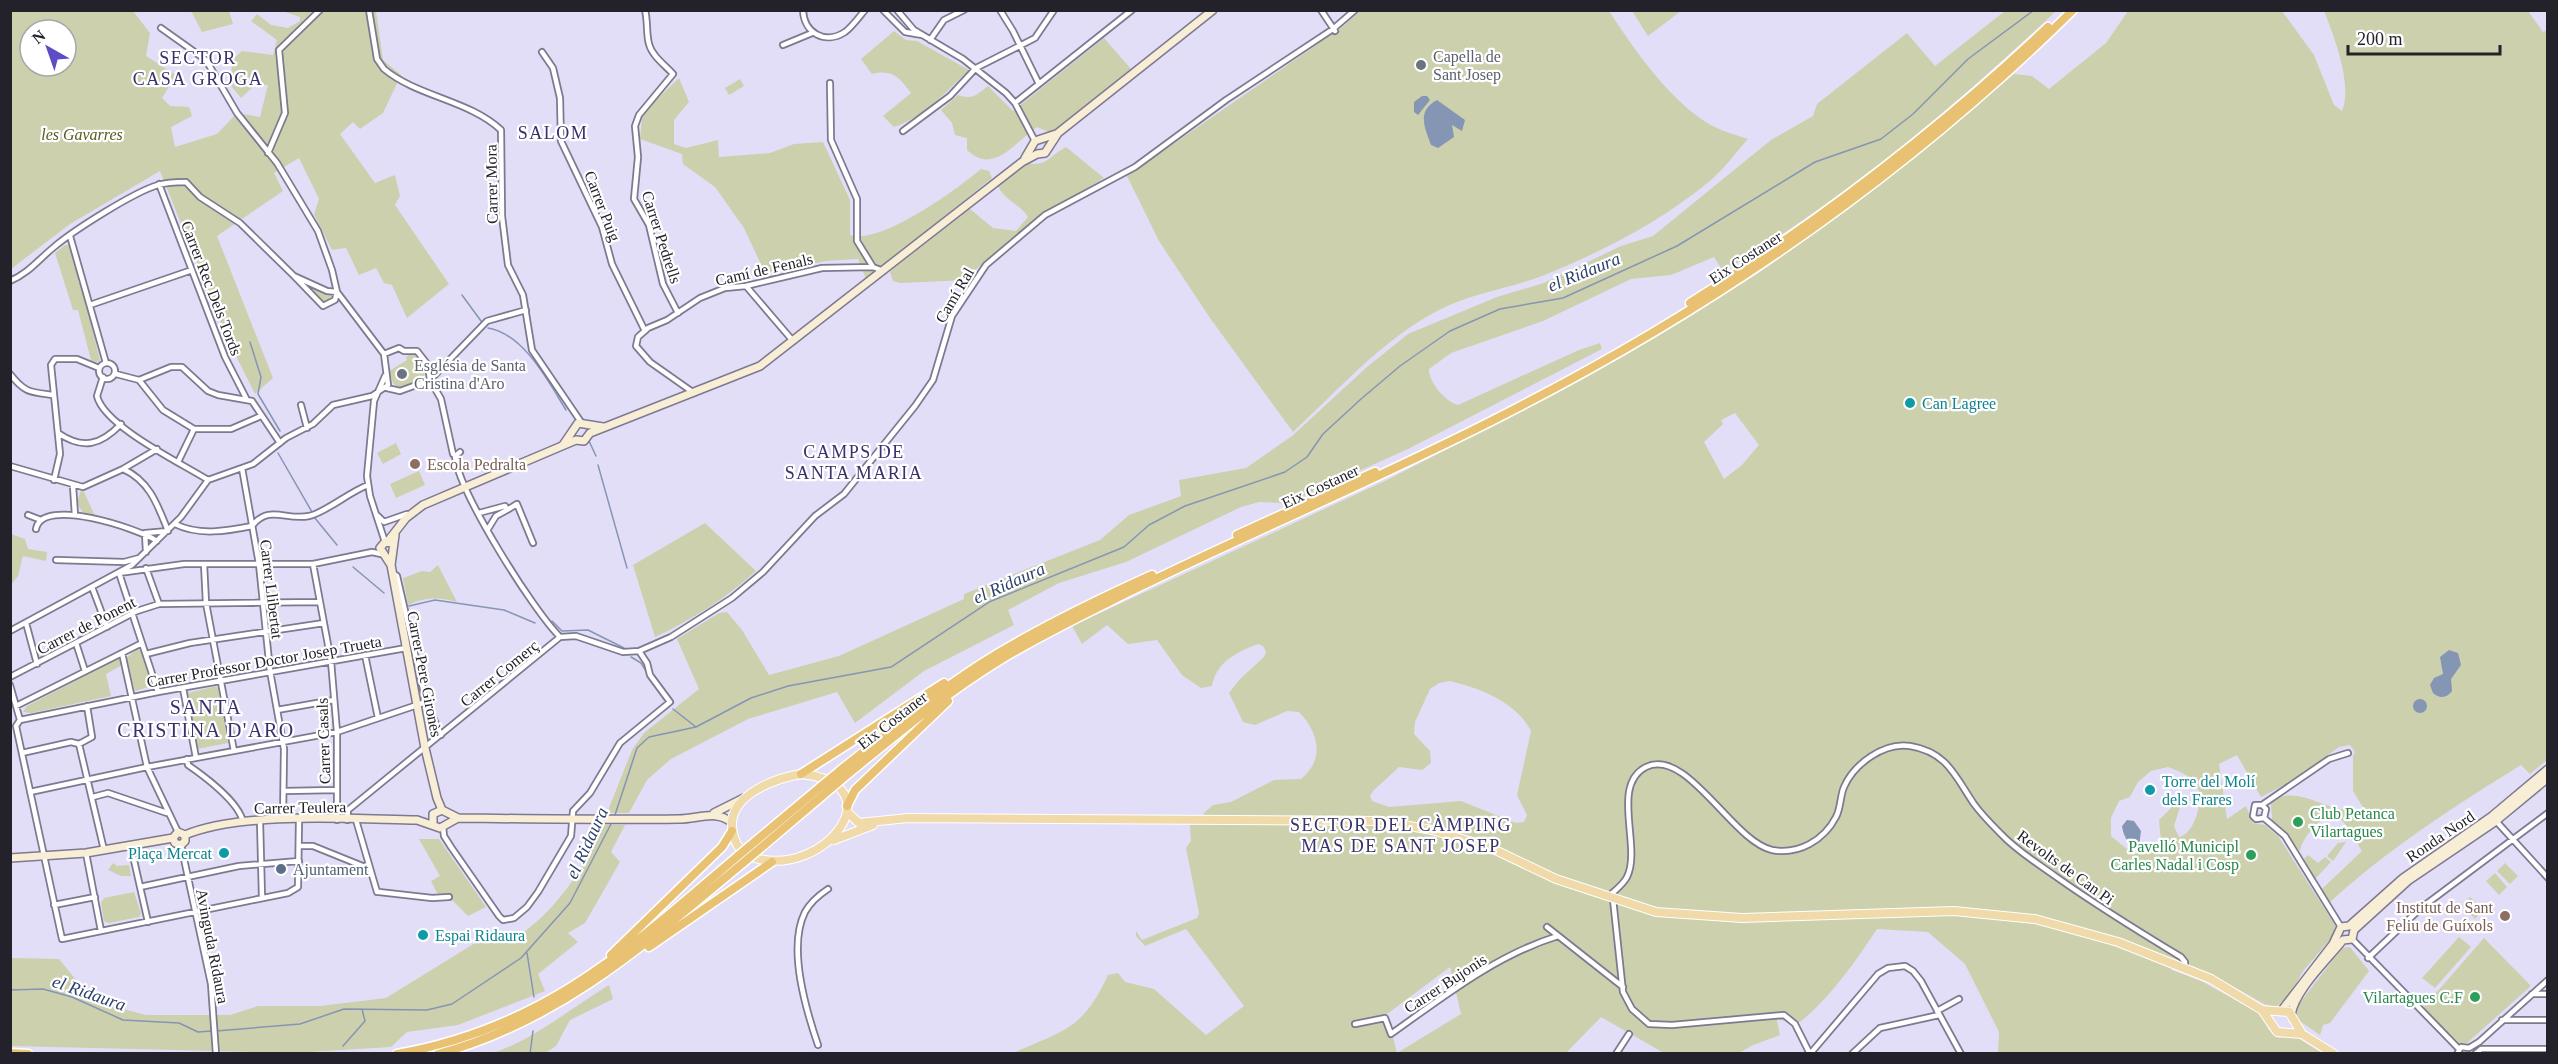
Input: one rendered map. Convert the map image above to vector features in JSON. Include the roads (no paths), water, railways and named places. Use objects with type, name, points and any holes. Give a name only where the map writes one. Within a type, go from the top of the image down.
[{"type":"highway","name":"Eix Costaner","points":[[576,989],[741,859],[927,702],[1095,601],[1460,431],[1560,379],[1666,318],[1774,249],[1894,158],[1992,77],[2066,10]]},
{"type":"highway","name":"Eix Costaner","points":[[984,666],[1177,568],[1344,493],[1511,411],[1730,286],[1778,254],[1866,189],[1995,82],[2073,10]]},
{"type":"highway","points":[[801,774],[962,672],[984,666]]},
{"type":"highway","points":[[847,809],[855,790],[867,777],[984,666]]},
{"type":"highway","points":[[438,1053],[507,1032],[576,989],[722,847],[732,827]]},
{"type":"highway","points":[[397,1053],[451,1043],[481,1033],[576,989],[605,979],[772,862]]},
{"type":"highway","points":[[10,1053],[28,1053]]},
{"type":"main road","points":[[892,820],[830,842],[802,856],[772,862],[744,854],[738,848],[732,827],[734,813],[746,797],[771,781],[801,774],[832,780],[841,788],[847,809],[859,823],[892,820],[1239,818],[1387,821],[1432,830],[1489,847],[1556,879],[1656,912],[1742,918],[1954,911],[2035,920],[2118,942],[2211,979],[2262,1010],[2277,1032],[2288,1031],[2302,1034],[2334,1053]]},
{"type":"main road","points":[[830,842],[839,832],[847,809]]},
{"type":"main road","points":[[2262,1010],[2279,1011],[2292,1019],[2302,1034]]},
{"type":"main road","points":[[2270,1020],[2279,1011]]},
{"type":"main road","points":[[2288,1031],[2292,1019]]},
{"type":"street","points":[[268,153],[285,113],[279,50],[320,10]]},
{"type":"street","name":"Carrer Mora","points":[[369,10],[377,59],[384,69],[453,105],[466,107],[501,130],[506,255],[526,310],[532,350],[575,414],[577,424]]},
{"type":"street","name":"Carrer Pedrells","points":[[645,10],[649,44],[654,55],[673,74],[639,115],[635,126],[638,157],[634,199],[648,225],[663,284],[678,312]]},
{"type":"street","points":[[803,10],[805,23],[812,33],[823,37],[836,36],[846,31],[865,10]]},
{"type":"street","points":[[883,10],[905,32],[922,35]]},
{"type":"street","points":[[897,10],[922,35],[976,68],[1015,103],[1035,148],[1045,153],[1046,143]]},
{"type":"street","points":[[930,40],[944,20],[964,10]]},
{"type":"street","points":[[1000,10],[1022,47],[1039,84]]},
{"type":"street","points":[[903,131],[950,96],[976,68],[1022,47],[1043,29],[1054,10]]},
{"type":"street","points":[[1015,103],[1132,10]]},
{"type":"street","points":[[1321,10],[1334,30]]},
{"type":"street","name":"Camí Ral","points":[[639,651],[671,638],[732,598],[763,572],[815,516],[844,494],[926,391],[936,370],[952,316],[986,265],[1045,215],[1135,167],[1226,100],[1334,30],[1354,10]]},
{"type":"street","points":[[574,438],[577,424],[590,430],[608,428],[760,366],[1212,11]]},
{"type":"street","points":[[161,28],[206,60],[237,113],[268,153],[318,231],[337,292],[384,354],[387,388]]},
{"type":"street","points":[[783,45],[812,33]]},
{"type":"street","name":"Carrer Puig","points":[[542,52],[553,68],[560,98],[561,141],[602,227],[612,264],[645,331]]},
{"type":"street","points":[[830,83],[831,140],[857,199],[857,241],[873,267]]},
{"type":"street","points":[[10,281],[22,276],[70,236],[146,189],[159,184],[186,182],[200,197],[240,223],[323,306],[335,300],[337,292]]},
{"type":"street","name":"Carrer Rec Dels Tords","points":[[159,184],[225,357],[246,398],[252,401],[280,443]]},
{"type":"street","points":[[70,236],[106,363],[115,369],[116,375]]},
{"type":"street","name":"Camí de Fenals","points":[[645,331],[712,293],[822,268],[873,267],[883,271]]},
{"type":"street","points":[[90,305],[192,270]]},
{"type":"street","points":[[294,276],[327,291],[337,292]]},
{"type":"street","points":[[746,286],[793,342]]},
{"type":"street","points":[[10,631],[119,573],[140,557],[175,524],[208,480],[263,458],[280,443],[307,428],[333,405],[376,394],[387,388],[400,391],[430,380],[487,321],[526,310]]},
{"type":"street","points":[[645,331],[638,338],[636,346],[670,379],[694,393]]},
{"type":"street","points":[[384,354],[399,348],[404,351],[417,351],[428,365],[430,380],[444,409],[453,454]]},
{"type":"street","points":[[54,480],[60,454],[50,371],[56,359],[77,359],[99,368],[104,377],[97,396],[99,403],[121,424],[208,480]]},
{"type":"street","points":[[99,368],[106,363]]},
{"type":"street","points":[[104,377],[111,378],[116,375],[139,380],[177,365],[208,391],[218,396],[246,398]]},
{"type":"street","points":[[386,372],[383,385],[376,394],[368,485],[387,543],[383,555],[391,569]]},
{"type":"street","points":[[10,374],[19,386],[28,392],[53,394]]},
{"type":"street","points":[[139,380],[163,410],[194,429],[231,429],[261,416]]},
{"type":"street","points":[[301,405],[307,428]]},
{"type":"street","points":[[58,433],[74,443],[86,445],[99,442],[121,424]]},
{"type":"street","points":[[178,462],[194,429]]},
{"type":"street","points":[[376,514],[384,522],[390,522],[465,486],[561,446],[574,438],[586,440],[590,430]]},
{"type":"street","points":[[10,465],[73,486],[88,486],[157,449]]},
{"type":"street","points":[[442,816],[444,836],[499,916],[503,920],[514,918],[527,907],[571,836],[573,812],[590,793],[620,743],[670,702],[650,675],[647,663],[639,651],[623,652],[576,636],[560,637],[546,622],[504,561],[465,486],[455,461],[455,456],[460,452]]},
{"type":"street","name":"Carrer Llibertat","points":[[242,468],[259,564],[270,671],[283,742],[283,821]]},
{"type":"street","points":[[123,469],[141,480],[149,489],[168,531]]},
{"type":"street","points":[[175,524],[207,531],[252,526],[258,518],[269,513],[309,516],[368,485]]},
{"type":"street","points":[[73,486],[75,515]]},
{"type":"street","points":[[488,529],[495,516],[517,504],[533,543]]},
{"type":"street","points":[[479,513],[505,506],[507,510]]},
{"type":"street","points":[[119,573],[146,568],[204,564],[313,564],[372,552],[387,543],[412,511]]},
{"type":"street","points":[[36,529],[41,520],[56,513],[75,515],[145,533],[158,541]]},
{"type":"street","points":[[28,515],[41,520]]},
{"type":"street","points":[[145,533],[168,531]]},
{"type":"street","points":[[145,533],[146,552]]},
{"type":"street","name":"Carrer Pere Gironès","points":[[387,543],[393,554],[391,569],[403,616],[406,648],[425,748],[442,816]]},
{"type":"street","points":[[372,552],[383,555],[393,554]]},
{"type":"street","points":[[56,560],[124,562],[140,557]]},
{"type":"street","points":[[204,564],[206,603],[234,751]]},
{"type":"street","name":"Carrer Casals","points":[[313,564],[331,661],[337,732],[337,820]]},
{"type":"street","points":[[146,568],[159,604]]},
{"type":"street","points":[[119,573],[158,692]]},
{"type":"street","points":[[92,587],[107,627]]},
{"type":"street","name":"Carrer de Ponent","points":[[10,677],[132,614],[159,604],[320,602]]},
{"type":"street","points":[[403,616],[415,646],[426,702],[441,735]]},
{"type":"street","points":[[26,623],[36,664]]},
{"type":"street","points":[[146,654],[212,639],[324,623]]},
{"type":"street","name":"Carrer Comerç","points":[[347,820],[348,810],[560,637]]},
{"type":"street","points":[[76,643],[85,671]]},
{"type":"street","points":[[16,706],[142,643]]},
{"type":"street","name":"Carrer Professor Doctor Josep Trueta","points":[[20,720],[270,671],[406,648]]},
{"type":"street","points":[[122,653],[147,766],[178,835],[185,841],[181,845]]},
{"type":"street","points":[[365,655],[378,718]]},
{"type":"street","points":[[10,685],[20,720],[16,726],[62,939],[288,893],[298,887],[299,820]]},
{"type":"street","points":[[183,688],[196,758]]},
{"type":"street","points":[[276,710],[334,700]]},
{"type":"street","points":[[30,792],[147,766],[337,732],[426,702]]},
{"type":"street","points":[[81,747],[92,737],[87,706]]},
{"type":"street","points":[[22,753],[70,742],[81,747]]},
{"type":"street","name":"Revolts de Can Pi","points":[[1610,898],[1627,877],[1630,856],[1628,798],[1631,779],[1646,767],[1663,763],[1682,772],[1750,840],[1773,850],[1804,847],[1823,838],[1837,816],[1844,786],[1860,764],[1886,748],[1907,746],[1932,752],[1955,771],[1975,805],[2024,854],[2101,908],[2181,957],[2186,962],[2185,969]]},
{"type":"street","points":[[81,747],[104,851]]},
{"type":"street","points":[[2348,753],[2329,759],[2262,805],[2255,805],[2252,812],[2256,819],[2264,818],[2285,836],[2345,932],[2458,1051],[2479,1042],[2547,980]]},
{"type":"street","points":[[187,759],[188,765],[207,778],[237,810],[243,822]]},
{"type":"street","name":"Ronda Nord","points":[[2279,1011],[2345,932],[2403,878],[2492,816],[2547,769]]},
{"type":"street","name":"Ronda Nord","points":[[2292,1019],[2293,1006],[2345,932],[2409,880],[2496,821],[2547,778]]},
{"type":"street","points":[[284,791],[337,790]]},
{"type":"street","points":[[93,797],[108,793],[167,813]]},
{"type":"street","points":[[704,816],[746,797]]},
{"type":"street","points":[[2262,805],[2266,809],[2264,818]]},
{"type":"street","points":[[2368,958],[2421,908],[2547,813]]},
{"type":"street","points":[[573,819],[717,815],[732,827]]},
{"type":"street","name":"Carrer Teulera","points":[[417,820],[433,824],[442,816]]},
{"type":"street","name":"Carrer Teulera","points":[[10,858],[44,857],[131,847],[210,827],[243,822],[417,820],[442,816],[573,819]]},
{"type":"street","points":[[356,820],[378,892],[432,898],[449,897]]},
{"type":"street","points":[[260,821],[262,898]]},
{"type":"street","points":[[2496,821],[2511,841],[2547,878]]},
{"type":"street","name":"Avinguda Ridaura","points":[[181,845],[205,951],[215,1011],[216,1052]]},
{"type":"street","points":[[299,846],[313,846],[370,869]]},
{"type":"street","points":[[131,847],[148,922]]},
{"type":"street","points":[[86,853],[101,931]]},
{"type":"street","points":[[140,887],[261,863],[298,861]]},
{"type":"street","points":[[818,1045],[803,988],[796,947],[805,912],[828,889]]},
{"type":"street","points":[[54,905],[95,897]]},
{"type":"street","points":[[1610,898],[1623,987],[1632,1010],[1649,1024],[1672,1025],[1784,1015],[1795,1024],[1810,1053],[1878,974],[1888,968],[1905,966],[1913,971],[1961,1053]]},
{"type":"street","points":[[1547,927],[1623,987]]},
{"type":"street","name":"Carrer Bujonis","points":[[1355,1024],[1385,1018],[1391,1034],[1469,980],[1524,949],[1558,936]]},
{"type":"street","points":[[2532,994],[2547,994]]},
{"type":"street","points":[[1852,1053],[1880,1029],[1938,1013],[1959,999]]},
{"type":"street","points":[[2502,1020],[2547,1020]]},
{"type":"street","points":[[1616,1053],[1629,1034]]},
{"type":"street","points":[[2474,1053],[2479,1042]]},
{"type":"street","points":[[2469,1048],[2474,1053]]},
{"type":"street","points":[[2474,1053],[2481,1049],[2544,1050]]},
{"type":"water","points":[[1422,96],[1427,96],[1430,100],[1418,115],[1414,112],[1414,102]]},
{"type":"water","points":[[1437,100],[1465,120],[1462,131],[1452,125],[1454,137],[1438,148],[1431,145],[1424,120],[1426,109]]},
{"type":"water","points":[[2449,650],[2458,653],[2461,665],[2451,679],[2452,691],[2441,697],[2433,693],[2430,685],[2434,678],[2443,674],[2440,657]]},
{"type":"water","points":[[2417,699],[2423,699],[2427,706],[2423,713],[2417,713],[2413,709],[2413,703]]},
{"type":"water","points":[[2127,820],[2134,821],[2141,831],[2139,846],[2134,840],[2132,842],[2135,846],[2130,843],[2124,835],[2122,826]]},
{"type":"waterway","name":"el Ridaura","points":[[614,818],[637,748],[649,737],[696,727],[751,698],[788,686],[891,667],[989,602],[1124,547],[1149,525],[1185,506],[1285,472],[1307,457],[1323,434],[1361,399],[1400,366],[1450,331],[1500,309],[1563,298],[1677,246],[1815,162],[1881,139],[1913,114],[1968,59],[2034,10]]},
{"type":"waterway","points":[[462,295],[481,321]]},
{"type":"waterway","points":[[488,328],[501,332],[524,349],[543,373],[566,410]]},
{"type":"waterway","points":[[250,342],[261,377],[258,394],[280,431]]},
{"type":"waterway","points":[[589,441],[596,456]]},
{"type":"waterway","points":[[278,453],[312,512]]},
{"type":"waterway","points":[[598,465],[627,568]]},
{"type":"waterway","points":[[314,517],[337,545]]},
{"type":"waterway","points":[[353,567],[384,593]]},
{"type":"waterway","points":[[409,606],[435,600],[504,610],[535,623]]},
{"type":"waterway","points":[[552,621],[562,631],[588,630],[624,648]]},
{"type":"waterway","points":[[631,657],[641,663],[664,699]]},
{"type":"waterway","points":[[673,709],[696,727]]},
{"type":"waterway","name":"el Ridaura","points":[[216,1031],[300,1024],[344,1009],[427,1010],[452,1004],[521,958],[570,903],[612,822]]},
{"type":"waterway","points":[[527,953],[534,997]]},
{"type":"waterway","name":"el Ridaura","points":[[10,990],[43,989],[72,997],[123,1020],[179,1023],[198,1032],[211,1031]]},
{"type":"waterway","points":[[343,1046],[365,1021],[362,1009]]},
{"type":"waterway","points":[[530,1054],[533,1031]]},
{"type":"place","name":"Capella de Sant Josep","points":[[1421,65]]},
{"type":"place","name":"Església de Santa Cristina d'Aro","points":[[402,374]]},
{"type":"place","name":"Can Lagree","points":[[1910,403]]},
{"type":"place","name":"Escola Pedralta","points":[[415,464]]},
{"type":"place","name":"Torre del Molí dels Frares","points":[[2150,790]]},
{"type":"place","name":"Club Petanca Vilartagues","points":[[2298,822]]},
{"type":"place","name":"Plaça Mercat","points":[[224,853]]},
{"type":"place","name":"Pavelló Municipl Carles Nadal i Cosp","points":[[2251,855]]},
{"type":"place","name":"Ajuntament","points":[[281,869]]},
{"type":"place","name":"Institut de Sant Feliu de Guíxols","points":[[2505,916]]},
{"type":"place","name":"Espai Ridaura","points":[[423,935]]},
{"type":"place","name":"Vilartagues C.F","points":[[2475,997]]},
{"type":"district","name":"SECTOR CASA GROGA","points":[[198,68]]},
{"type":"district","name":"SALOM","points":[[553,133]]},
{"type":"district","name":"CAMPS DE SANTA MARIA","points":[[854,462]]},
{"type":"district","name":"SANTA CRISTINA D'ARO","points":[[206,718]]},
{"type":"district","name":"SECTOR DEL CÀMPING MAS DE SANT JOSEP","points":[[1401,835]]},
{"type":"park label","name":"les Gavarres","points":[[82,134]]}]
